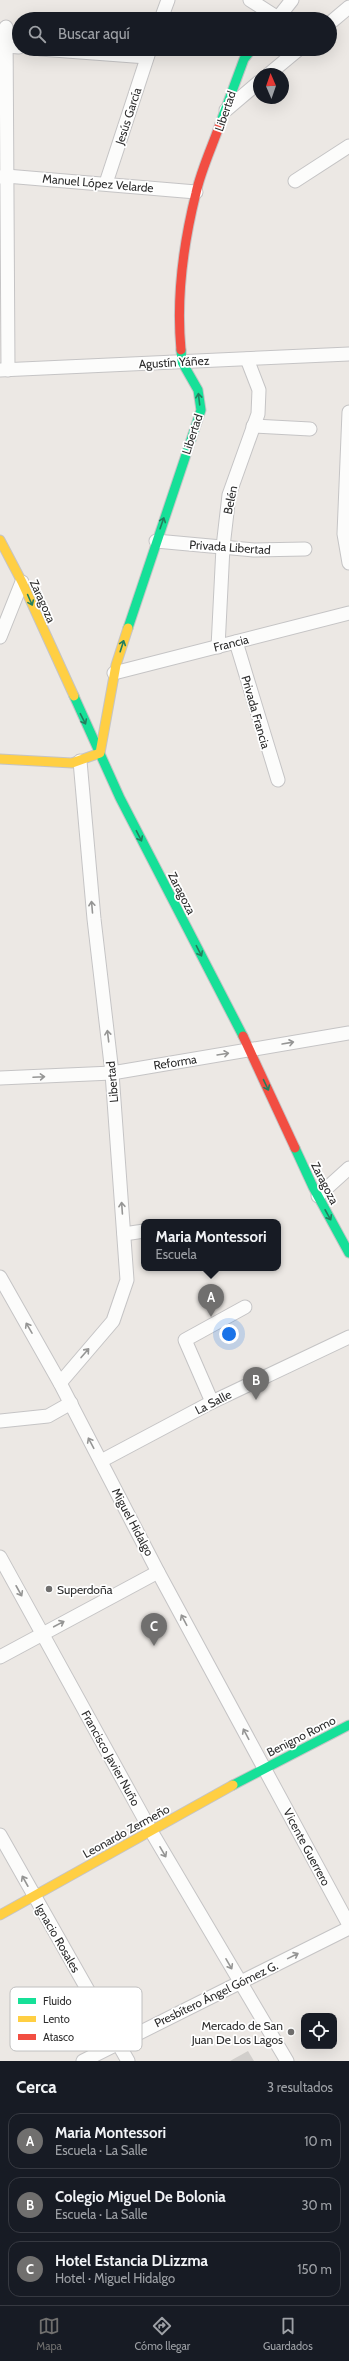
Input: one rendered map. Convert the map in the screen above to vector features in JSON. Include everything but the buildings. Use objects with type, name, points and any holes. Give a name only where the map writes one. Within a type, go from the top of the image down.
[{"type":"street","points":[[164,12],[168,0]]},
{"type":"street","points":[[250,0],[268,12]]},
{"type":"street","points":[[283,12],[292,0]]},
{"type":"street","points":[[337,18],[347,12]]},
{"type":"street","points":[[4,370],[3,177],[6,27]]},
{"type":"street","points":[[6,46],[12,46]]},
{"type":"street","name":"Jesús García","points":[[106,183],[147,56]]},
{"type":"street","name":"Libertad","points":[[100,753],[114,673],[156,541],[201,410],[198,390],[182,362],[178,321],[180,277],[196,192],[244,59],[246,56]]},
{"type":"street","points":[[276,68],[291,56]]},
{"type":"street","points":[[226,110],[253,87]]},
{"type":"street","points":[[295,181],[349,146]]},
{"type":"street","name":"Manuel López Velarde","points":[[3,177],[106,183],[196,192]]},
{"type":"street","name":"Agustín Yáñez","points":[[4,370],[349,354]]},
{"type":"street","name":"Belén","points":[[218,647],[223,547],[229,496],[258,414],[259,390],[247,359]]},
{"type":"street","points":[[349,412],[346,532],[349,563]]},
{"type":"street","points":[[254,426],[310,429]]},
{"type":"street","name":"Zaragoza","points":[[0,540],[22,582],[76,706],[100,753],[120,798],[250,1050],[318,1196],[349,1253]]},
{"type":"street","name":"Privada Libertad","points":[[156,541],[254,550],[305,549]]},
{"type":"street","points":[[0,637],[22,582]]},
{"type":"street","name":"Francia","points":[[114,673],[349,614]]},
{"type":"street","name":"Privada Francia","points":[[236,642],[278,780]]},
{"type":"street","points":[[0,759],[72,763],[100,753]]},
{"type":"street","name":"Libertad","points":[[60,1383],[113,1321],[127,1280],[112,1073],[94,919],[80,761]]},
{"type":"street","name":"Reforma","points":[[0,1078],[112,1073],[349,1033]]},
{"type":"street","points":[[318,1196],[349,1168]]},
{"type":"street","points":[[124,1234],[141,1231]]},
{"type":"street","name":"Miguel Hidalgo","points":[[0,1277],[60,1383],[158,1572],[264,1768]]},
{"type":"street","points":[[212,1402],[185,1340],[245,1307]]},
{"type":"street","name":"La Salle","points":[[101,1461],[212,1402],[349,1337]]},
{"type":"street","points":[[0,1421],[48,1416],[70,1403]]},
{"type":"street","name":"Francisco Javier Nuño","points":[[0,1557],[151,1831],[240,1983],[288,2061]]},
{"type":"street","points":[[0,1657],[42,1633],[158,1572]]},
{"type":"street","name":"Benigno Romo","points":[[264,1768],[349,1724]]},
{"type":"street","name":"Leonardo Zermeño","points":[[0,1915],[264,1768]]},
{"type":"street","name":"Vicente Guerrero","points":[[264,1768],[349,1925]]},
{"type":"street","name":"Ignacio Rosales","points":[[0,1835],[86,1987]]},
{"type":"street","name":"Presbítero Ángel Gómez G.","points":[[142,2030],[349,1928]]},
{"type":"street","name":"Presbítero Ángel Gómez G.","points":[[83,2061],[101,2051]]},
{"type":"street","name":"Ignacio Rosales","points":[[123,2051],[128,2061]]},
{"type":"traffic: fast","points":[[220,124],[246,56]]},
{"type":"traffic: fast","points":[[128,628],[201,410],[198,390],[182,362],[181,350]]},
{"type":"traffic: fast","points":[[74,696],[120,798],[243,1036]]},
{"type":"traffic: fast","points":[[295,1148],[313,1187],[349,1253]]},
{"type":"traffic: fast","points":[[233,1785],[349,1725]]},
{"type":"traffic: slow","points":[[0,540],[22,582],[74,696]]},
{"type":"traffic: slow","points":[[0,759],[72,763],[100,753],[116,665],[128,628]]},
{"type":"traffic: slow","points":[[0,1915],[233,1785]]},
{"type":"traffic: jam","points":[[181,350],[179,310],[187,232],[201,176],[220,124]]},
{"type":"traffic: jam","points":[[243,1036],[295,1148]]},
{"type":"place","name":"Maria Montessori","points":[[211,1317]]},
{"type":"place","name":"Colegio Miguel De Bolonia","points":[[256,1400]]},
{"type":"place","name":"Superdoña","points":[[49,1589]]},
{"type":"place","name":"Hotel Estancia DLizzma","points":[[154,1646]]},
{"type":"place","name":"Mercado de San Juan De Los Lagos","points":[[291,2032]]}]
